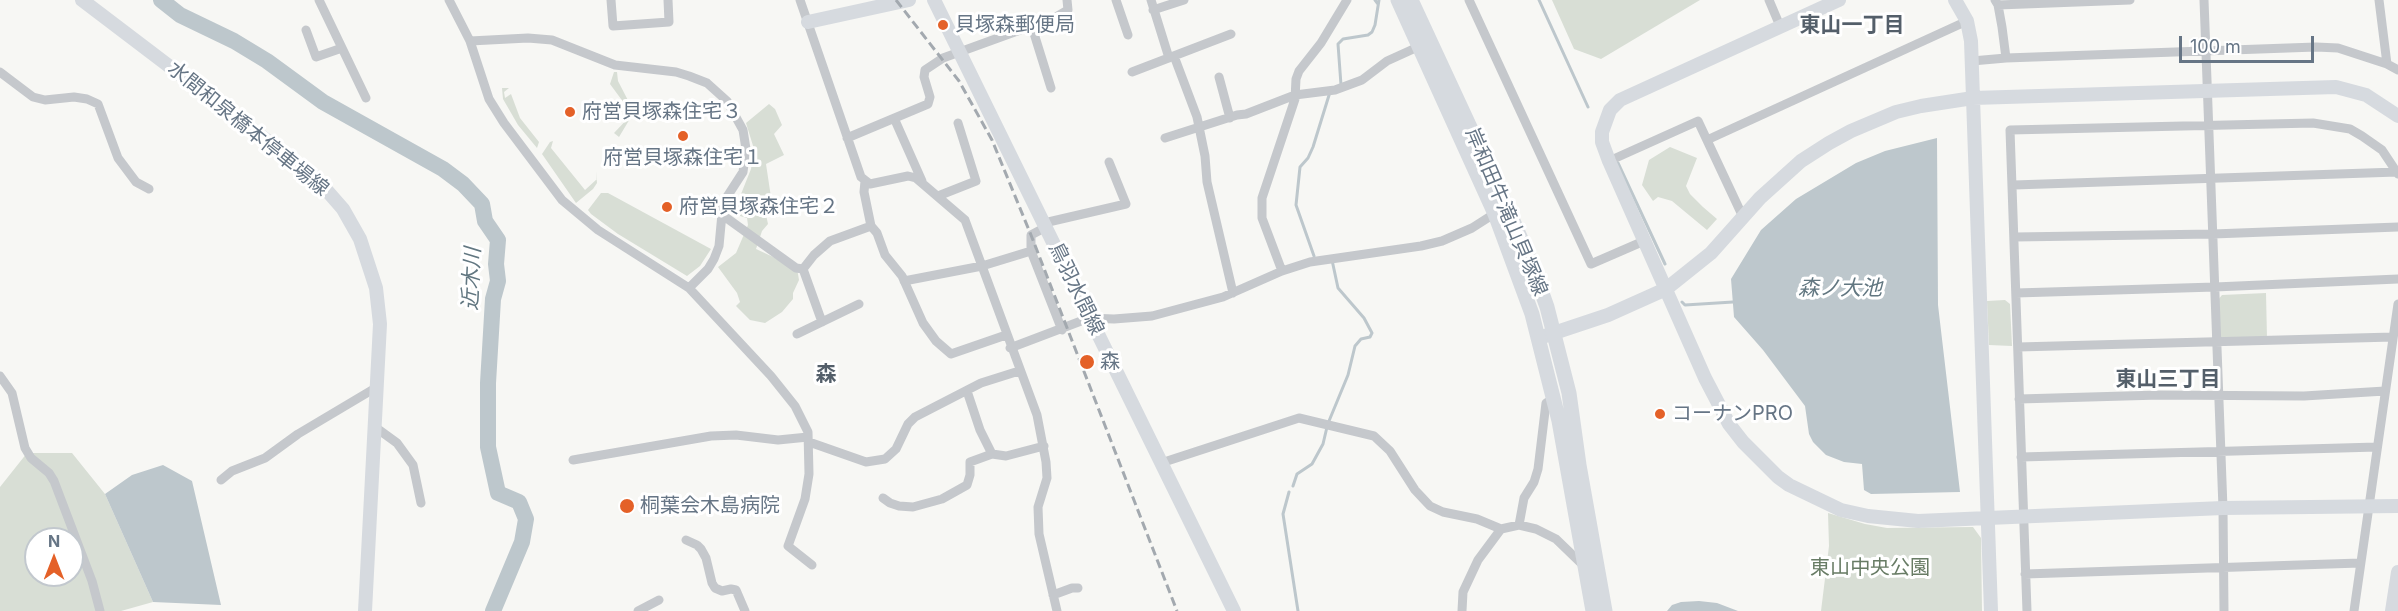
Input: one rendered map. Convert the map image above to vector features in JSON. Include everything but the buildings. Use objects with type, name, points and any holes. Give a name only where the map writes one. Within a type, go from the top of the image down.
[{"type":"main road","name":"岸和田牛滝山貝塚線","points":[[1398,0],[1500,209],[1531,262],[1555,333],[1569,393],[1579,465],[1605,611]]},
{"type":"main road","name":"岸和田牛滝山貝塚線","points":[[1411,0],[1500,209],[1539,338],[1554,399],[1593,611]]},
{"type":"street","name":"水間和泉橋本停車場線","points":[[82,0],[315,177],[343,209],[360,239],[376,288],[380,324],[365,611]]},
{"type":"street","points":[[319,0],[366,98]]},
{"type":"street","points":[[449,0],[470,41],[489,99],[561,200],[598,230],[689,288],[771,376],[795,406],[808,432],[809,474],[805,499],[788,546],[812,565]]},
{"type":"street","points":[[611,0],[613,26],[669,22],[668,0]]},
{"type":"street","points":[[800,0],[847,138],[865,181],[864,192],[871,226],[877,233],[885,255],[904,280],[923,323],[936,341],[951,354],[1006,335]]},
{"type":"street","points":[[808,22],[909,0]]},
{"type":"street","name":"鳥羽水間線","points":[[934,0],[1234,611]]},
{"type":"street","points":[[847,138],[930,102],[925,70],[943,58],[1032,27],[1065,12],[1068,6],[1067,0]]},
{"type":"street","points":[[1116,0],[1128,35]]},
{"type":"street","points":[[1151,0],[1197,117],[1205,156],[1207,182],[1233,293]]},
{"type":"street","points":[[1153,10],[1184,0]]},
{"type":"street","points":[[1282,271],[1262,218],[1261,207],[1295,96],[1299,70],[1321,43],[1347,0]]},
{"type":"street","points":[[1469,0],[1591,264],[1644,241]]},
{"type":"street","points":[[1769,0],[1780,26]]},
{"type":"street","points":[[1839,0],[1620,100],[1610,110],[1602,132],[1602,142],[1608,161],[1705,378],[1729,424],[1743,442],[1790,485],[1840,510],[1868,516],[1918,521],[2223,508],[2398,506]]},
{"type":"street","points":[[1955,0],[1967,21],[1971,41],[1991,611]]},
{"type":"street","points":[[2006,58],[1996,3],[2130,0]]},
{"type":"street","points":[[2204,0],[2223,508],[2224,611]]},
{"type":"street","points":[[2379,0],[2387,63]]},
{"type":"street","points":[[1707,140],[1967,21]]},
{"type":"street","points":[[1032,27],[1051,88]]},
{"type":"street","points":[[306,30],[316,57],[342,48]]},
{"type":"street","points":[[1132,72],[1231,34]]},
{"type":"street","points":[[470,41],[528,38],[552,40],[615,65],[676,72],[707,83],[727,101],[742,130],[746,149],[743,172],[723,203],[719,246],[714,259],[708,269],[689,288]]},
{"type":"street","points":[[1165,138],[1246,114],[1295,96],[1335,90],[1362,80],[1377,71],[1387,61],[1420,46]]},
{"type":"street","points":[[1972,61],[2206,50],[2338,48],[2387,63],[2398,70]]},
{"type":"street","points":[[0,72],[33,98],[45,100],[74,97],[98,104],[118,158],[136,183],[149,189]]},
{"type":"street","points":[[1219,77],[1230,118]]},
{"type":"street","points":[[1539,338],[1608,315],[1666,289],[1711,253],[1778,180],[1800,161],[1836,139],[1896,112],[1973,98],[2336,87],[2366,96],[2398,116]]},
{"type":"street","points":[[894,118],[922,181],[965,220],[1010,348],[1037,415],[1044,446],[1047,478],[1038,507],[1039,534],[1057,611]]},
{"type":"street","points":[[1608,161],[1698,121],[1743,217]]},
{"type":"street","points":[[938,196],[976,181],[958,123]]},
{"type":"street","points":[[2014,185],[2398,173],[2390,159],[2374,143],[2350,129],[2313,123],[2010,130],[2014,185],[2027,611]]},
{"type":"street","points":[[1062,330],[1031,251],[1031,235],[1045,225],[1126,204],[1109,162]]},
{"type":"street","points":[[865,181],[875,184],[908,176],[922,181]]},
{"type":"street","points":[[1010,348],[1089,318],[1152,316],[1233,293],[1282,271],[1310,262],[1442,241],[1472,228],[1500,209]]},
{"type":"street","points":[[722,214],[796,268],[803,269]]},
{"type":"street","points":[[803,269],[830,241],[871,226]]},
{"type":"street","points":[[2015,237],[2213,234],[2398,227]]},
{"type":"street","points":[[904,280],[982,266],[1031,251]]},
{"type":"street","points":[[803,269],[822,322]]},
{"type":"street","points":[[2016,292],[2398,279]]},
{"type":"street","points":[[797,334],[859,304]]},
{"type":"street","points":[[2354,611],[2398,304]]},
{"type":"street","points":[[2018,347],[2393,338]]},
{"type":"street","points":[[573,460],[711,436],[736,435],[778,440],[808,440],[866,462],[885,459],[897,449],[915,417],[981,383],[1019,371]]},
{"type":"street","points":[[0,376],[12,393],[25,448],[31,458],[49,473],[54,481],[92,581],[100,611]]},
{"type":"street","points":[[221,480],[232,471],[265,458],[298,434],[377,387]]},
{"type":"street","points":[[967,391],[980,430],[992,454]]},
{"type":"street","points":[[2019,399],[2218,395],[2304,396],[2385,391]]},
{"type":"street","points":[[1519,525],[1524,498],[1534,482],[1538,469],[1546,403],[1554,399]]},
{"type":"street","points":[[1161,463],[1299,418],[1374,436],[1390,451],[1415,490],[1430,506],[1443,512],[1478,519],[1501,529],[1519,525],[1536,529],[1557,539],[1585,567]]},
{"type":"street","points":[[375,427],[397,443],[413,465],[421,503]]},
{"type":"street","points":[[883,498],[899,506],[913,507],[942,499],[967,485],[970,462],[992,454],[1006,456],[1044,446]]},
{"type":"street","points":[[2021,457],[2377,447]]},
{"type":"street","points":[[1462,611],[1463,592],[1478,560],[1501,529]]},
{"type":"street","points":[[686,540],[697,544],[701,549],[706,558],[712,583],[716,588],[722,591],[736,590],[745,611]]},
{"type":"street","points":[[2025,573],[2360,564]]},
{"type":"street","points":[[2392,611],[2398,572]]},
{"type":"street","points":[[1053,595],[1078,588]]},
{"type":"street","points":[[638,611],[656,605]]},
{"type":"green space","points":[[1552,0],[1700,0],[1601,59],[1574,49]]},
{"type":"green space","points":[[614,72],[617,72],[618,81],[634,112],[619,137],[614,133],[632,114],[610,84]]},
{"type":"green space","points":[[502,88],[509,88],[504,92],[505,98],[511,94],[520,118],[539,142],[537,148],[518,125],[503,99]]},
{"type":"green space","points":[[769,104],[775,109],[782,125],[774,134],[784,155],[766,164],[772,204],[765,210],[768,224],[762,231],[756,249],[797,268],[799,280],[793,293],[793,299],[782,312],[765,323],[750,320],[736,306],[740,302],[737,293],[718,267],[736,253],[748,225],[747,218],[740,216],[735,209],[751,169],[754,149],[746,123]]},
{"type":"green space","points":[[553,141],[551,148],[585,190],[597,179],[593,189],[576,203],[542,154]]},
{"type":"green space","points":[[1670,147],[1697,158],[1686,186],[1690,194],[1717,219],[1707,230],[1672,201],[1658,197],[1653,201],[1642,185],[1649,160]]},
{"type":"green space","points":[[601,193],[608,193],[711,249],[700,266],[687,276],[618,234],[591,214],[588,210]]},
{"type":"green space","points":[[2266,293],[2267,338],[2220,338],[2218,300],[2222,295]]},
{"type":"green space","points":[[2005,300],[2010,304],[2012,346],[1989,345],[1987,301]]},
{"type":"green space","points":[[27,453],[72,453],[105,494],[153,602],[121,611],[0,611],[0,487]]},
{"type":"green space","name":"東山中央公園","points":[[1828,513],[1887,528],[1973,527],[1981,538],[1982,611],[1821,611],[1829,546]]},
{"type":"water","name":"森ノ大池","points":[[1937,138],[1938,305],[1960,492],[1871,494],[1864,490],[1862,464],[1844,462],[1826,455],[1813,442],[1809,434],[1805,406],[1763,350],[1734,317],[1731,279],[1761,230],[1796,199],[1856,163],[1885,151]]},
{"type":"water","points":[[163,465],[192,481],[221,605],[153,602],[105,494],[132,475]]},
{"type":"water","points":[[1681,602],[1717,603],[1738,611],[1667,611],[1672,605]]},
{"type":"waterway","name":"近木川","points":[[161,0],[180,15],[234,41],[267,61],[323,102],[443,169],[463,184],[482,204],[485,221],[498,240],[496,264],[498,281],[493,299],[488,383],[488,447],[498,493],[519,502],[526,519],[522,542],[493,611]]},
{"type":"waterway","points":[[1375,0],[1378,4]]},
{"type":"waterway","points":[[1341,85],[1338,44],[1343,39],[1368,35],[1372,32],[1379,0]]},
{"type":"waterway","points":[[1539,0],[1588,107]]},
{"type":"waterway","points":[[1314,256],[1296,205],[1300,167],[1308,158],[1313,147],[1330,92]]},
{"type":"waterway","points":[[1618,163],[1665,264]]},
{"type":"waterway","points":[[1329,421],[1348,375],[1355,346],[1361,339],[1370,337],[1372,333],[1364,318],[1338,288],[1332,260]]},
{"type":"waterway","points":[[1682,302],[1685,305],[1733,302]]},
{"type":"waterway","points":[[1293,486],[1297,474],[1312,464],[1323,444],[1327,427]]},
{"type":"waterway","points":[[1289,492],[1283,514],[1298,611]]},
{"type":"railway","points":[[896,0],[959,81],[992,140],[1177,611]]},
{"type":"place","name":"貝塚森郵便局","points":[[943,25]]},
{"type":"place","name":"府営貝塚森住宅３","points":[[570,112]]},
{"type":"place","name":"府営貝塚森住宅１","points":[[683,136]]},
{"type":"place","name":"府営貝塚森住宅２","points":[[667,207]]},
{"type":"place","name":"森","points":[[1087,362]]},
{"type":"place","name":"コーナンPRO","points":[[1660,414]]},
{"type":"place","name":"桐葉会木島病院","points":[[627,506]]},
{"type":"district","name":"東山一丁目","points":[[1852,26]]},
{"type":"district","name":"森","points":[[826,375]]},
{"type":"district","name":"東山三丁目","points":[[2168,380]]}]
